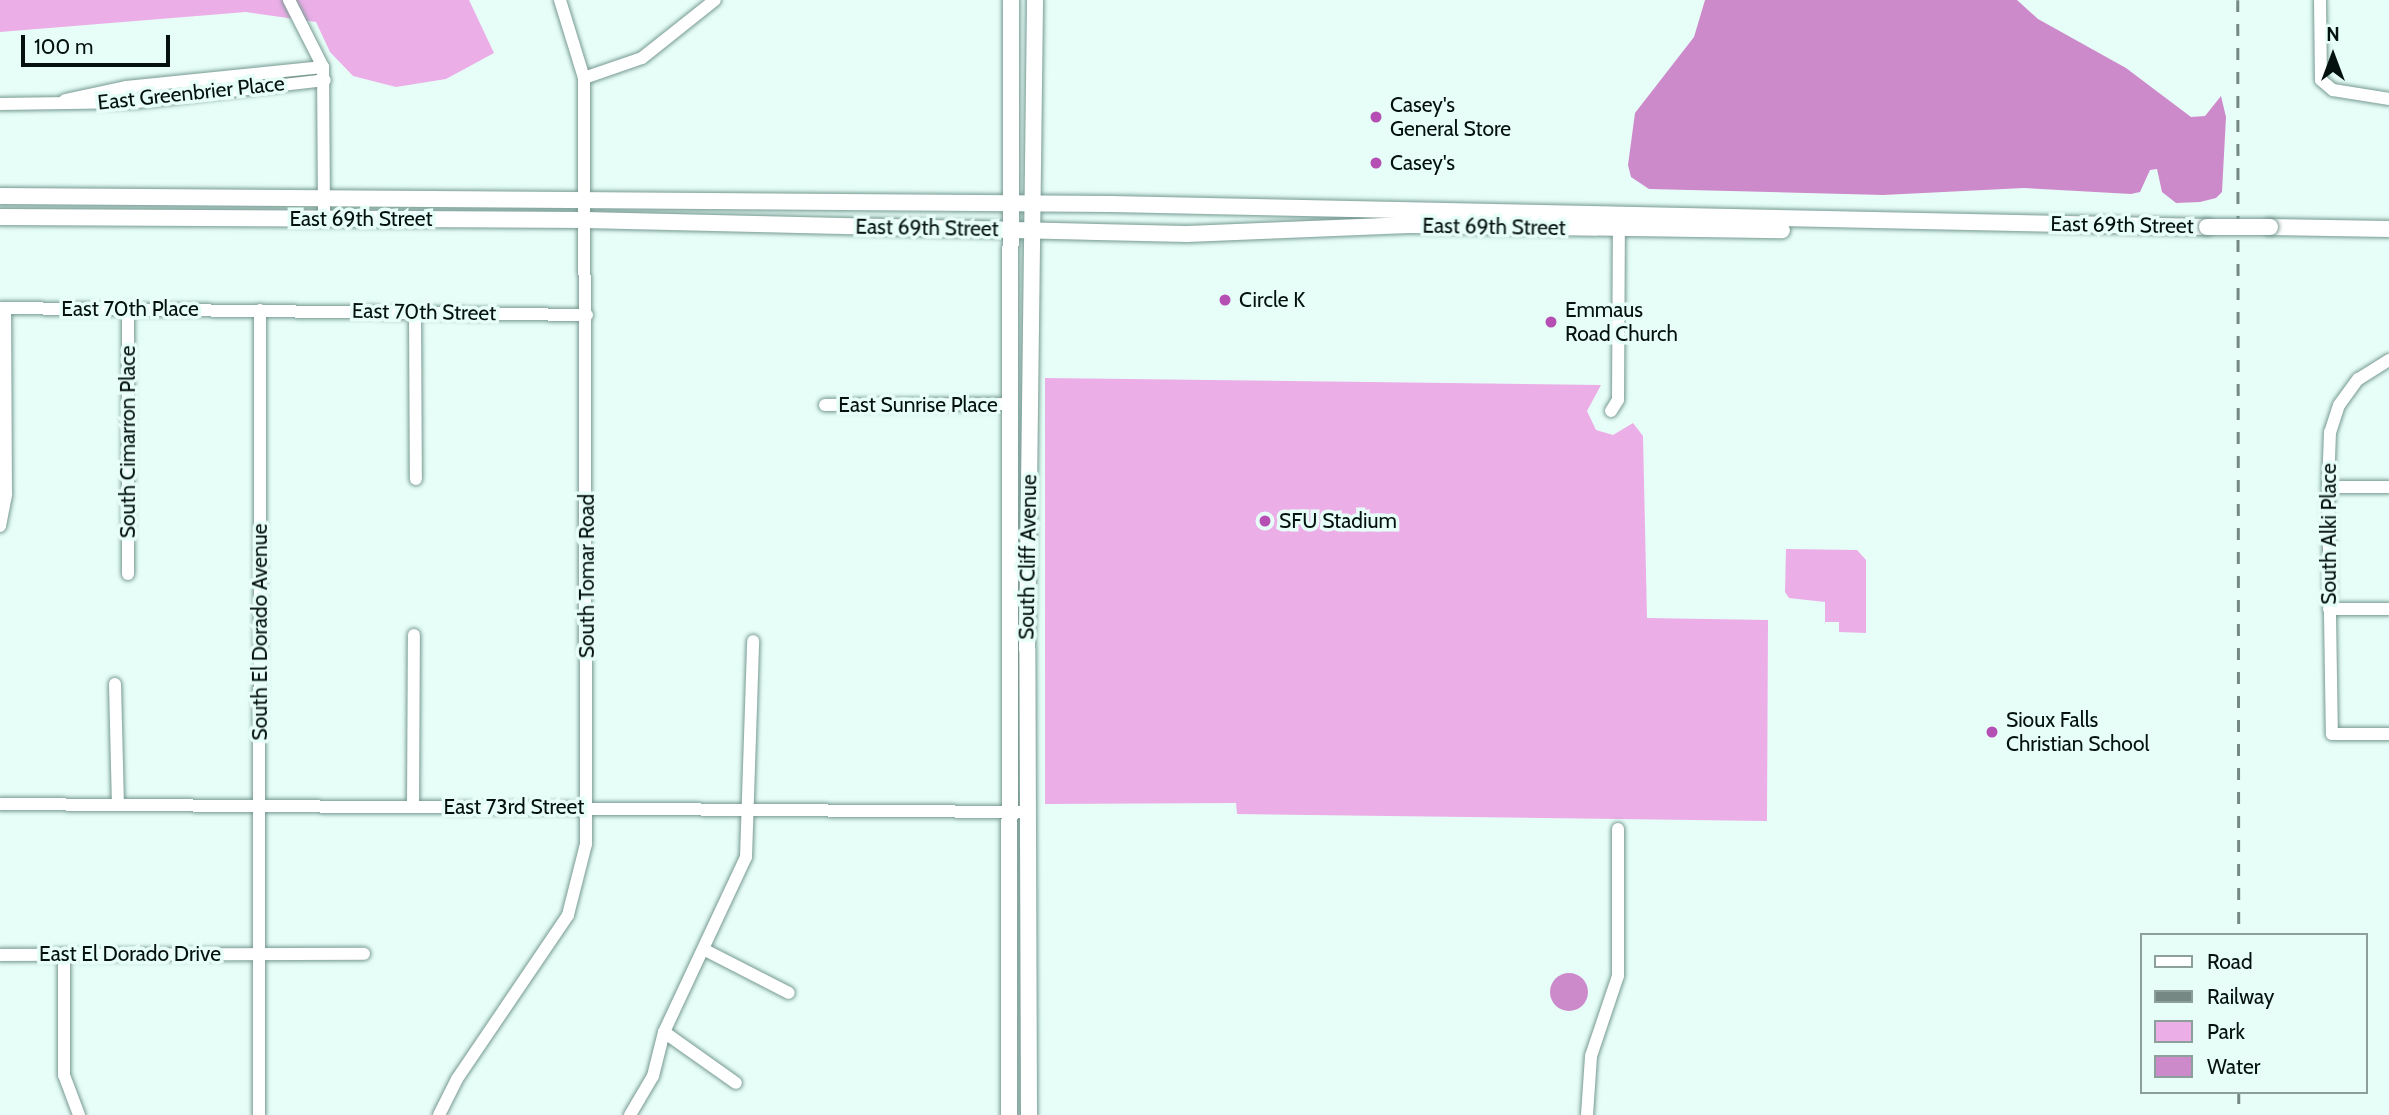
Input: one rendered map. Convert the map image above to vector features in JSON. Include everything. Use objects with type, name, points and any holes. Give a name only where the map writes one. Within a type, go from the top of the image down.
[{"type":"main road","name":"South Cliff Avenue","points":[[1009,1115],[1012,812],[1011,0]]},
{"type":"main road","name":"South Cliff Avenue","points":[[1030,1115],[1029,812],[1035,0]]},
{"type":"main road","name":"East 69th Street","points":[[0,196],[1011,204],[1619,221],[1788,230],[1854,223],[2389,229]]},
{"type":"main road","name":"East 69th Street","points":[[0,217],[585,220],[1237,233],[1409,225],[1619,221]]},
{"type":"street","points":[[289,0],[323,66],[324,219]]},
{"type":"street","name":"South Tomar Road","points":[[439,1115],[457,1079],[568,915],[580,880],[586,807],[587,315],[584,78],[560,0]]},
{"type":"street","points":[[584,78],[642,58],[715,0]]},
{"type":"street","points":[[2320,0],[2321,80],[2333,90],[2389,99]]},
{"type":"street","name":"East Greenbrier Place","points":[[58,102],[126,87],[323,66]]},
{"type":"street","name":"East Greenbrier Place","points":[[0,104],[136,102],[325,80]]},
{"type":"street","points":[[1611,411],[1618,400],[1619,221]]},
{"type":"street","points":[[0,526],[6,494],[3,308]]},
{"type":"street","name":"East 70th Place","points":[[3,308],[260,310]]},
{"type":"street","name":"South Cimarron Place","points":[[128,309],[128,574]]},
{"type":"street","name":"East 70th Street","points":[[260,310],[587,315]]},
{"type":"street","name":"South El Dorado Avenue","points":[[259,1115],[260,310]]},
{"type":"street","points":[[415,312],[416,479]]},
{"type":"street","name":"South Alki Place","points":[[2389,359],[2358,379],[2339,405],[2330,432],[2328,486],[2332,734],[2389,734]]},
{"type":"street","name":"East Sunrise Place","points":[[825,405],[1011,404]]},
{"type":"street","points":[[2328,486],[2389,487]]},
{"type":"street","points":[[2329,609],[2389,609]]},
{"type":"street","points":[[413,807],[414,635]]},
{"type":"street","points":[[630,1115],[653,1076],[664,1032],[739,879],[751,809],[753,641]]},
{"type":"street","points":[[115,684],[118,805]]},
{"type":"street","name":"East 73rd Street","points":[[0,804],[1029,812]]},
{"type":"street","points":[[1587,1115],[1591,1056],[1618,976],[1619,829]]},
{"type":"street","points":[[705,950],[789,993]]},
{"type":"street","points":[[64,954],[64,1075],[79,1115]]},
{"type":"street","name":"East El Dorado Drive","points":[[0,955],[364,954]]},
{"type":"street","points":[[664,1032],[736,1083]]},
{"type":"green space","points":[[0,0],[469,0],[494,53],[446,79],[396,87],[353,76],[330,52],[316,22],[246,12],[0,32]]},
{"type":"green space","points":[[1045,378],[1601,385],[1587,411],[1596,430],[1613,435],[1633,423],[1643,436],[1647,618],[1768,620],[1767,821],[1237,814],[1236,803],[1045,804]]},
{"type":"green space","points":[[1786,549],[1857,550],[1866,560],[1866,633],[1839,632],[1839,622],[1825,622],[1825,602],[1789,598],[1785,592]]},
{"type":"water","points":[[1705,0],[2017,0],[2038,19],[2126,68],[2191,117],[2205,116],[2221,96],[2226,117],[2222,192],[2216,198],[2200,202],[2176,203],[2162,192],[2157,169],[2150,170],[2140,192],[2131,194],[2024,188],[1883,195],[1649,189],[1631,177],[1628,165],[1635,113],[1694,37]]},
{"type":"water","points":[[1569,973],[1583,978],[1588,992],[1583,1006],[1569,1011],[1555,1006],[1550,992],[1555,978]]},
{"type":"railway","points":[[2238,0],[2239,933]]},
{"type":"railway","points":[[2239,1094],[2239,1115]]},
{"type":"place","name":"Casey's General Store","points":[[1376,117]]},
{"type":"place","name":"Casey's","points":[[1376,163]]},
{"type":"place","name":"Circle K","points":[[1225,300]]},
{"type":"place","name":"Emmaus Road Church","points":[[1551,322]]},
{"type":"place","name":"SFU Stadium","points":[[1265,521]]},
{"type":"place","name":"Sioux Falls Christian School","points":[[1992,732]]}]
